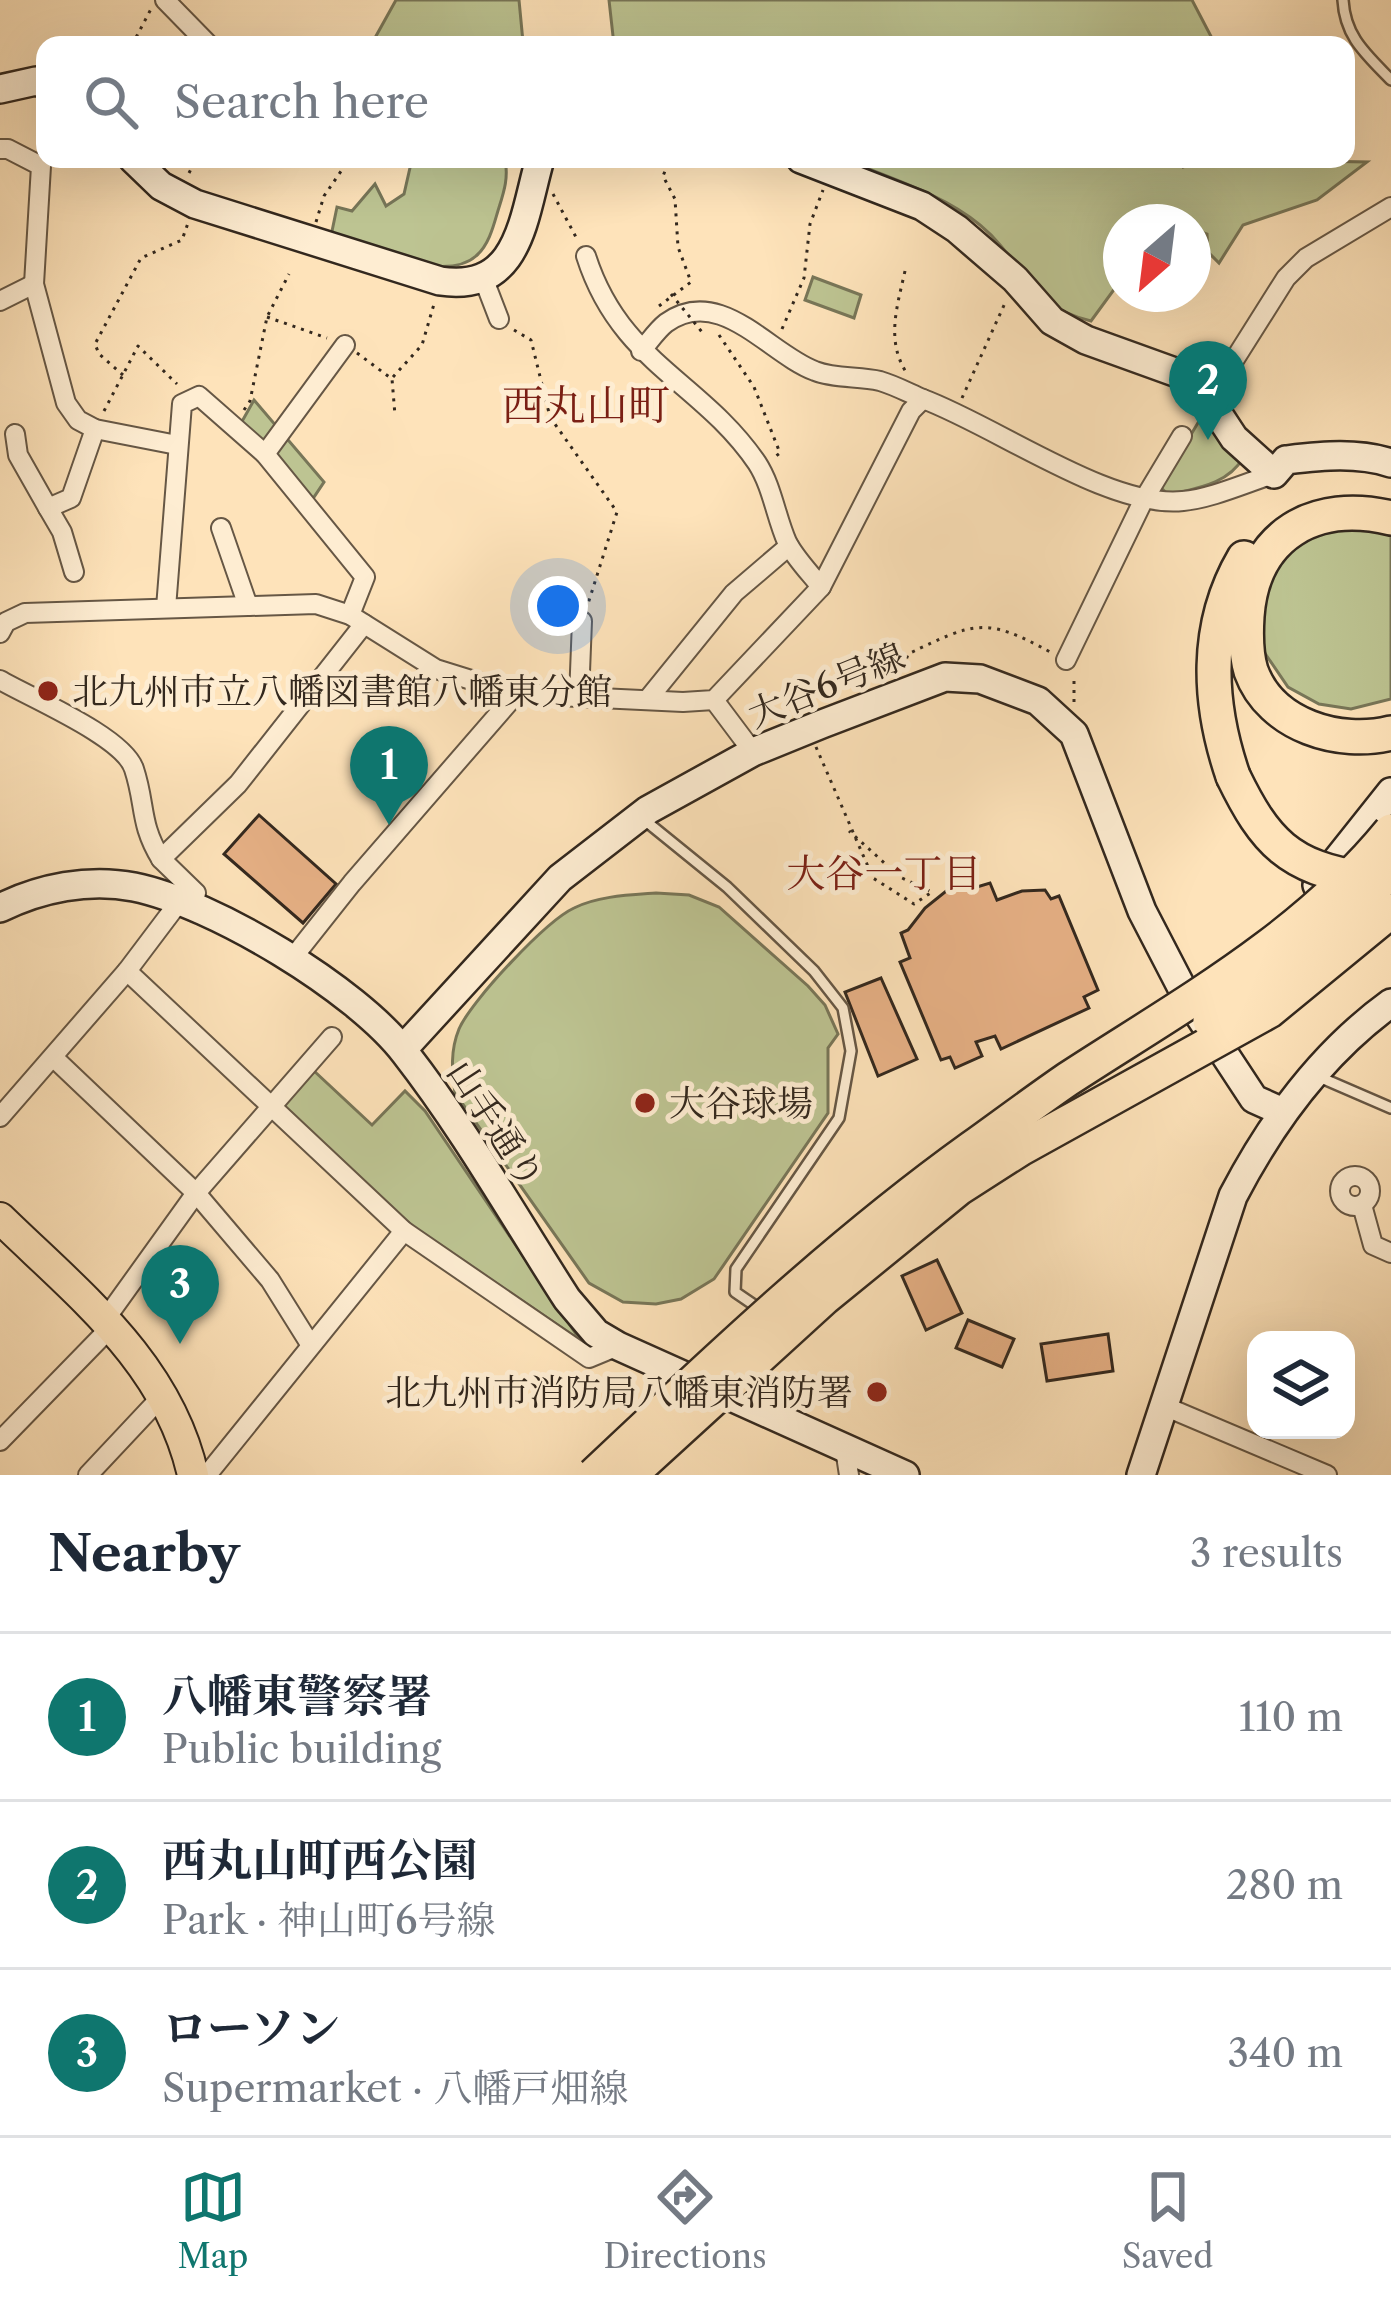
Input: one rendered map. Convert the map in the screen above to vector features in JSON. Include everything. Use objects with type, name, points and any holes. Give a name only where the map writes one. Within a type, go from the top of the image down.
[{"type":"highway","points":[[1391,501],[1369,497],[1311,503],[1277,520],[1248,550],[1234,575],[1214,651],[1216,727],[1256,823],[1296,858],[1343,876],[1391,876]]},
{"type":"highway","points":[[1391,518],[1348,512],[1313,517],[1294,529],[1256,570],[1246,631],[1251,671],[1280,710],[1298,722],[1343,738],[1391,733]]},
{"type":"highway","points":[[1246,631],[1271,684],[1294,702],[1344,718],[1373,717],[1391,710]]},
{"type":"highway","points":[[1233,776],[1268,817],[1305,843],[1353,855],[1391,851]]},
{"type":"highway","points":[[594,1475],[770,1313],[941,1171],[1065,1082],[1271,947],[1343,885],[1391,831]]},
{"type":"highway","points":[[941,1171],[1230,1010],[1318,943],[1391,876]]},
{"type":"highway","points":[[630,1475],[854,1272],[958,1188],[1268,1011],[1391,911]]},
{"type":"main road","points":[[0,1218],[107,1324],[164,1394],[184,1436],[193,1475]]},
{"type":"street","points":[[162,0],[200,36]]},
{"type":"street","points":[[0,88],[36,81]]},
{"type":"street","points":[[0,149],[36,163]]},
{"type":"street","points":[[41,168],[34,284],[66,403],[78,420],[95,429],[177,446]]},
{"type":"street","points":[[143,168],[161,186],[195,204],[461,284],[484,280],[500,269],[513,250],[537,168]]},
{"type":"street","points":[[821,168],[922,206],[958,229],[1016,279],[1052,321],[1086,340],[1183,375],[1209,400],[1234,438],[1274,475]]},
{"type":"street","points":[[1209,400],[1286,278],[1306,258],[1391,207]]},
{"type":"street","points":[[586,256],[596,287],[640,351],[727,427],[760,466],[789,546],[821,587]]},
{"type":"street","points":[[484,280],[500,319]]},
{"type":"street","points":[[0,301],[34,284]]},
{"type":"street","points":[[640,351],[668,322],[699,312],[740,322],[788,358],[819,373],[880,381],[956,411],[1109,489],[1143,501],[1186,501],[1274,475],[1286,460],[1329,455],[1391,463]]},
{"type":"street","points":[[265,454],[345,345]]},
{"type":"street","points":[[161,860],[238,784],[357,620],[365,578],[265,454],[199,396],[182,404],[166,608]]},
{"type":"street","points":[[0,600],[3,627],[25,613],[316,604],[357,620],[436,669],[516,694],[713,700],[821,587],[911,411],[923,399]]},
{"type":"street","points":[[48,508],[71,498],[95,429]]},
{"type":"street","points":[[15,434],[18,455],[62,532],[74,572]]},
{"type":"street","points":[[1066,660],[1143,501],[1182,436]]},
{"type":"street","points":[[221,528],[248,606]]},
{"type":"street","points":[[648,699],[734,593],[789,546]]},
{"type":"street","points":[[579,697],[582,620]]},
{"type":"street","name":"大谷6号線","points":[[403,1049],[560,878],[640,816],[753,752],[809,729],[945,677],[980,679],[1038,701],[1074,734],[1142,911],[1185,994],[1254,1099],[1283,1112]]},
{"type":"street","points":[[0,680],[118,746],[134,764],[145,832],[161,860],[196,893],[178,902],[127,971],[0,1118]]},
{"type":"street","points":[[291,960],[516,694]]},
{"type":"street","points":[[713,700],[753,752]]},
{"type":"street","points":[[674,1373],[989,1120],[1185,994],[1296,911],[1391,793]]},
{"type":"street","name":"山手通り","points":[[0,908],[54,888],[133,887],[178,902],[291,960],[403,1049],[567,1299],[596,1334],[847,1462],[905,1475]]},
{"type":"street","points":[[127,971],[404,1231],[589,1358],[618,1346]]},
{"type":"street","points":[[1141,1475],[1233,1196],[1283,1112],[1312,1074],[1352,1033],[1391,1003]]},
{"type":"street","points":[[0,1441],[107,1324],[196,1192],[332,1037]]},
{"type":"street","points":[[54,1058],[196,1192],[270,1280],[310,1344]]},
{"type":"street","points":[[1363,1205],[1372,1245],[1391,1253]]},
{"type":"street","points":[[207,1475],[404,1231]]},
{"type":"street","points":[[88,1475],[164,1394]]},
{"type":"street","points":[[1164,1406],[1327,1475]]},
{"type":"lane","points":[[1343,0],[1344,24],[1351,36]]},
{"type":"lane","points":[[1355,42],[1391,80]]},
{"type":"lane","points":[[640,816],[727,887],[814,971],[843,1008],[851,1051],[839,1118],[736,1269],[735,1292],[754,1305]]},
{"type":"lane","points":[[1312,1074],[1391,1108]]},
{"type":"path","points":[[138,36],[162,0]]},
{"type":"path","points":[[309,241],[324,196],[343,168]]},
{"type":"path","points":[[537,168],[586,256]]},
{"type":"path","points":[[656,308],[691,283],[677,247],[675,199],[663,176],[666,168]]},
{"type":"path","points":[[774,346],[805,278],[810,224],[830,172]]},
{"type":"path","points":[[123,375],[99,354],[95,344],[142,258],[182,240],[195,204]]},
{"type":"path","points":[[905,271],[894,325],[894,352],[923,399]]},
{"type":"path","points":[[233,427],[250,401],[267,317],[289,274]]},
{"type":"path","points":[[956,411],[1016,279]]},
{"type":"path","points":[[392,379],[422,345],[440,281]]},
{"type":"path","points":[[671,294],[702,332],[710,324]]},
{"type":"path","points":[[500,319],[531,340],[550,417],[617,512],[582,620]]},
{"type":"path","points":[[719,331],[718,339],[754,387],[781,453],[760,466]]},
{"type":"path","points":[[95,429],[138,346],[193,400]]},
{"type":"path","points":[[908,654],[979,625],[1010,629],[1066,660],[1074,673],[1074,707]]},
{"type":"path","points":[[809,729],[850,831],[873,878],[914,904],[932,892],[900,877],[850,831]]},
{"type":"green space","points":[[396,0],[519,0],[522,36],[376,36]]},
{"type":"green space","points":[[609,0],[1192,0],[1211,36],[613,36]]},
{"type":"green space","points":[[1355,162],[1367,162],[1317,200],[1243,225],[1219,263],[1211,255],[1211,204],[1103,204],[1103,305],[1091,321],[1069,314],[1038,293],[995,239],[949,204],[866,168],[1355,168]]},
{"type":"green space","points":[[410,168],[505,168],[490,236],[476,256],[462,264],[404,261],[331,236],[337,207],[352,211],[375,184],[386,206],[404,194]]},
{"type":"green space","points":[[813,277],[861,295],[854,318],[805,300]]},
{"type":"green space","points":[[254,400],[324,482],[312,500],[240,425]]},
{"type":"green space","points":[[1208,416],[1243,458],[1220,479],[1169,495],[1160,487],[1199,421]]},
{"type":"green space","points":[[1391,526],[1391,699],[1351,709],[1319,704],[1288,687],[1260,646],[1265,577],[1283,550],[1313,532]]},
{"type":"green space","name":"大谷球場","points":[[656,893],[689,895],[719,907],[808,986],[825,1005],[838,1034],[828,1048],[828,1113],[714,1279],[681,1299],[656,1304],[623,1302],[589,1283],[455,1093],[452,1061],[466,1016],[546,928],[583,904]]},
{"type":"green space","points":[[313,1070],[372,1125],[405,1091],[425,1111],[580,1340],[410,1225],[281,1106]]},
{"type":"building","points":[[259,815],[336,884],[303,923],[224,854]]},
{"type":"building","points":[[958,857],[977,887],[990,883],[997,900],[1022,891],[1045,890],[1051,899],[1059,896],[1098,990],[1084,997],[1089,1008],[1001,1049],[995,1036],[976,1042],[982,1056],[955,1068],[950,1057],[941,1060],[900,962],[910,958],[901,933],[960,880],[952,860]]},
{"type":"building","points":[[881,978],[917,1059],[878,1076],[845,992]]},
{"type":"building","points":[[937,1260],[962,1313],[926,1330],[902,1276]]},
{"type":"building","points":[[968,1320],[1014,1339],[1002,1367],[956,1348]]},
{"type":"building","points":[[1108,1334],[1113,1371],[1047,1381],[1041,1344]]},
{"type":"place","name":"西丸山町西公園","points":[[1208,440]]},
{"type":"place","name":"北九州市立八幡図書館八幡東分館","points":[[48,691]]},
{"type":"place","name":"八幡東警察署","points":[[389,825]]},
{"type":"place","name":"大谷球場","points":[[645,1103]]},
{"type":"place","name":"ローソン","points":[[180,1344]]},
{"type":"place","name":"北九州市消防局八幡東消防署","points":[[877,1392]]},
{"type":"district","name":"西丸山町","points":[[586,405]]},
{"type":"district","name":"大谷一丁目","points":[[884,873]]}]
